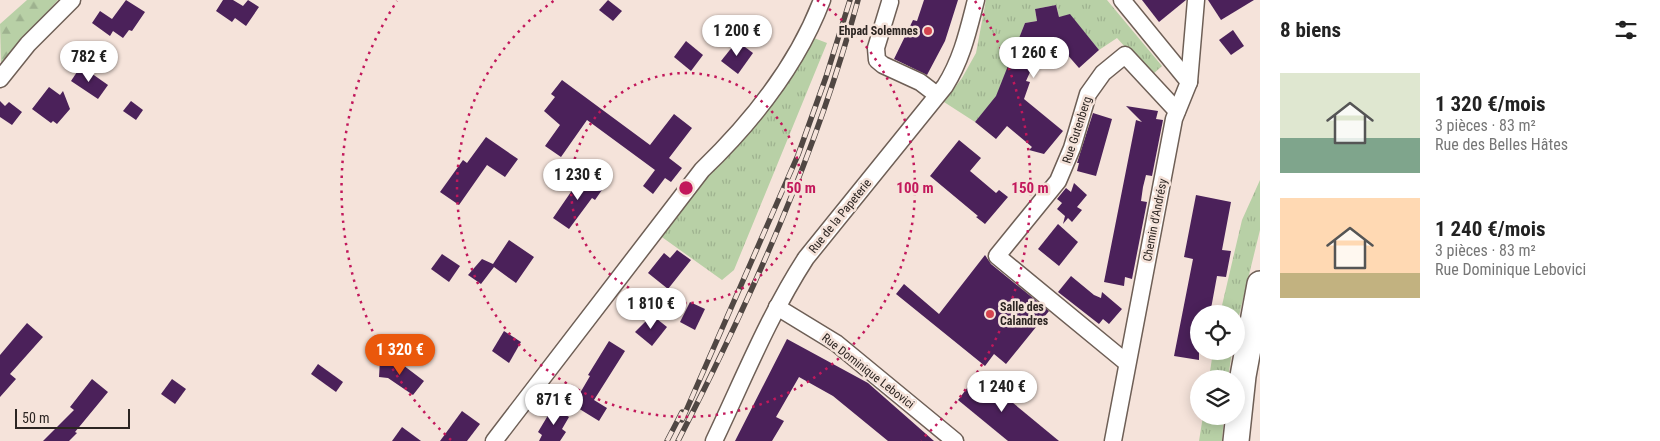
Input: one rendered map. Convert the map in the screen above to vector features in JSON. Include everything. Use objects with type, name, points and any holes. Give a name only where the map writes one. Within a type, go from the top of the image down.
[{"type":"main road","points":[[1236,441],[1243,376],[1260,284]]},
{"type":"street","points":[[0,78],[28,44],[72,0]]},
{"type":"street","points":[[494,441],[702,170],[733,140],[794,60],[822,0]]},
{"type":"street","name":"Rue de la Papeterie","points":[[714,441],[777,307],[806,258],[945,86],[960,59],[976,0]]},
{"type":"street","points":[[1122,0],[1189,82]]},
{"type":"street","name":"Chemin d'Andrésy","points":[[1113,441],[1177,111],[1189,82],[1196,0]]},
{"type":"street","points":[[890,2],[876,48],[877,60],[883,65],[920,82],[937,95]]},
{"type":"street","name":"Rue Gutenberg","points":[[1127,363],[997,256],[1058,181],[1072,148],[1088,94],[1104,74],[1125,55],[1177,111]]},
{"type":"street","name":"Rue Dominique Lebovici","points":[[777,307],[836,343],[955,441]]},
{"type":"green space","points":[[27,0],[58,0],[1,63],[0,24]]},
{"type":"green space","points":[[986,0],[1107,0],[1162,66],[1151,76],[1117,38],[1099,50],[1070,15],[1059,17],[1056,5],[1035,9],[1037,21],[1025,23],[997,96],[975,122],[944,102],[962,78],[976,53]]},
{"type":"green space","points":[[814,38],[827,43],[734,270],[722,280],[659,235],[715,166],[731,152],[791,77]]},
{"type":"green space","points":[[1260,180],[1260,230],[1242,305],[1222,305],[1242,220]]},
{"type":"green space","points":[[1212,360],[1231,360],[1229,370],[1210,370]]},
{"type":"green space","points":[[1202,425],[1223,425],[1222,441],[1199,441]]},
{"type":"building","points":[[126,0],[145,12],[132,31],[129,30],[123,38],[113,31],[110,36],[92,23],[100,11],[112,19]]},
{"type":"building","points":[[223,0],[233,0],[243,6],[248,0],[259,7],[246,26],[235,18],[232,22],[216,11]]},
{"type":"building","points":[[608,0],[622,11],[613,21],[599,10]]},
{"type":"building","name":"Ehpad Solemnes","points":[[924,0],[958,0],[945,41],[927,75],[894,59],[913,20],[917,21]]},
{"type":"building","points":[[1142,0],[1186,0],[1159,22]]},
{"type":"building","points":[[1208,0],[1254,0],[1221,20]]},
{"type":"building","points":[[1056,5],[1059,17],[1070,14],[1099,50],[1079,68],[1058,44],[1041,48],[1026,81],[1030,82],[1024,99],[1063,131],[1044,154],[1029,150],[1032,147],[1007,126],[996,139],[975,122],[996,96],[1025,23],[1037,21],[1035,9]]},
{"type":"building","points":[[1233,30],[1244,46],[1231,55],[1219,40]]},
{"type":"building","points":[[686,41],[703,55],[691,71],[674,57]]},
{"type":"building","points":[[737,41],[753,53],[738,74],[721,61]]},
{"type":"building","points":[[81,66],[108,85],[98,99],[71,81]]},
{"type":"building","points":[[562,80],[650,145],[674,114],[692,128],[669,158],[682,168],[671,182],[665,178],[653,194],[643,186],[655,170],[587,120],[561,157],[545,146],[560,125],[544,111],[555,97],[551,94]]},
{"type":"building","points":[[49,87],[60,95],[63,91],[70,109],[57,124],[53,121],[51,123],[32,109]]},
{"type":"building","points":[[0,101],[5,106],[9,102],[22,112],[12,125],[0,117]]},
{"type":"building","points":[[131,101],[143,110],[136,120],[123,111]]},
{"type":"building","points":[[1126,106],[1158,111],[1156,119],[1163,120],[1152,176],[1146,175],[1143,187],[1141,201],[1147,202],[1132,279],[1125,277],[1124,286],[1104,282],[1136,120],[1142,122]]},
{"type":"building","points":[[1093,113],[1112,119],[1096,176],[1077,171],[1079,163],[1077,163]]},
{"type":"building","points":[[486,137],[518,159],[505,177],[487,165],[459,205],[440,192],[463,160],[467,163]]},
{"type":"building","points":[[959,140],[981,158],[970,171],[996,193],[999,190],[1008,197],[985,224],[930,176]]},
{"type":"building","points":[[584,173],[604,187],[595,200],[592,198],[569,229],[553,218]]},
{"type":"building","points":[[1074,183],[1087,195],[1077,207],[1082,210],[1072,222],[1068,218],[1063,224],[1065,216],[1057,209],[1062,203],[1057,199],[1066,188],[1071,192]]},
{"type":"building","points":[[1196,195],[1231,202],[1222,250],[1231,251],[1226,277],[1217,276],[1212,305],[1190,305],[1190,359],[1174,356],[1193,259],[1184,257]]},
{"type":"building","points":[[1058,224],[1078,242],[1059,266],[1038,249]]},
{"type":"building","points":[[509,240],[534,257],[516,283],[494,267],[481,284],[468,275],[482,259],[493,264]]},
{"type":"building","points":[[677,250],[691,260],[668,289],[648,273],[664,253],[670,258]]},
{"type":"building","points":[[442,254],[460,266],[449,282],[431,269]]},
{"type":"building","name":"Salle des Calandres","points":[[985,255],[991,264],[1049,311],[1006,364],[994,354],[985,366],[896,294],[904,284],[939,314]]},
{"type":"building","points":[[1071,276],[1094,295],[1101,298],[1102,292],[1122,309],[1109,324],[1103,319],[1099,324],[1058,292]]},
{"type":"building","points":[[690,302],[705,309],[695,330],[680,322]]},
{"type":"building","points":[[652,315],[667,327],[652,346],[635,332]]},
{"type":"building","points":[[27,323],[43,337],[10,374],[16,379],[0,397],[0,355]]},
{"type":"building","points":[[504,331],[521,342],[509,363],[492,351]]},
{"type":"building","points":[[787,339],[868,383],[934,441],[888,441],[833,396],[799,377],[776,417],[784,421],[772,441],[735,441]]},
{"type":"building","points":[[609,341],[625,351],[594,400],[607,408],[599,421],[573,405],[590,376],[588,375]]},
{"type":"building","points":[[380,360],[399,362],[424,381],[413,395],[388,378],[379,377]]},
{"type":"building","points":[[318,364],[343,382],[336,392],[311,374]]},
{"type":"building","points":[[978,374],[1059,441],[1008,441],[958,400]]},
{"type":"building","points":[[92,379],[108,392],[75,432],[77,433],[69,441],[43,441],[74,410],[70,407]]},
{"type":"building","points":[[172,379],[186,389],[175,404],[161,394]]},
{"type":"building","points":[[553,407],[569,417],[562,429],[566,432],[560,441],[539,441],[542,435],[538,432]]},
{"type":"building","points":[[462,411],[480,424],[467,441],[440,441]]},
{"type":"building","points":[[402,427],[421,441],[392,441]]},
{"type":"railway","points":[[682,420],[798,155],[826,77],[850,0]]},
{"type":"railway","points":[[678,441],[731,334],[780,225],[822,114],[858,0]]},
{"type":"railway","points":[[667,441],[682,412]]},
{"type":"place","name":"Ehpad Solemnes","points":[[928,31]]},
{"type":"place","name":"Salle des Calandres","points":[[990,314]]}]
